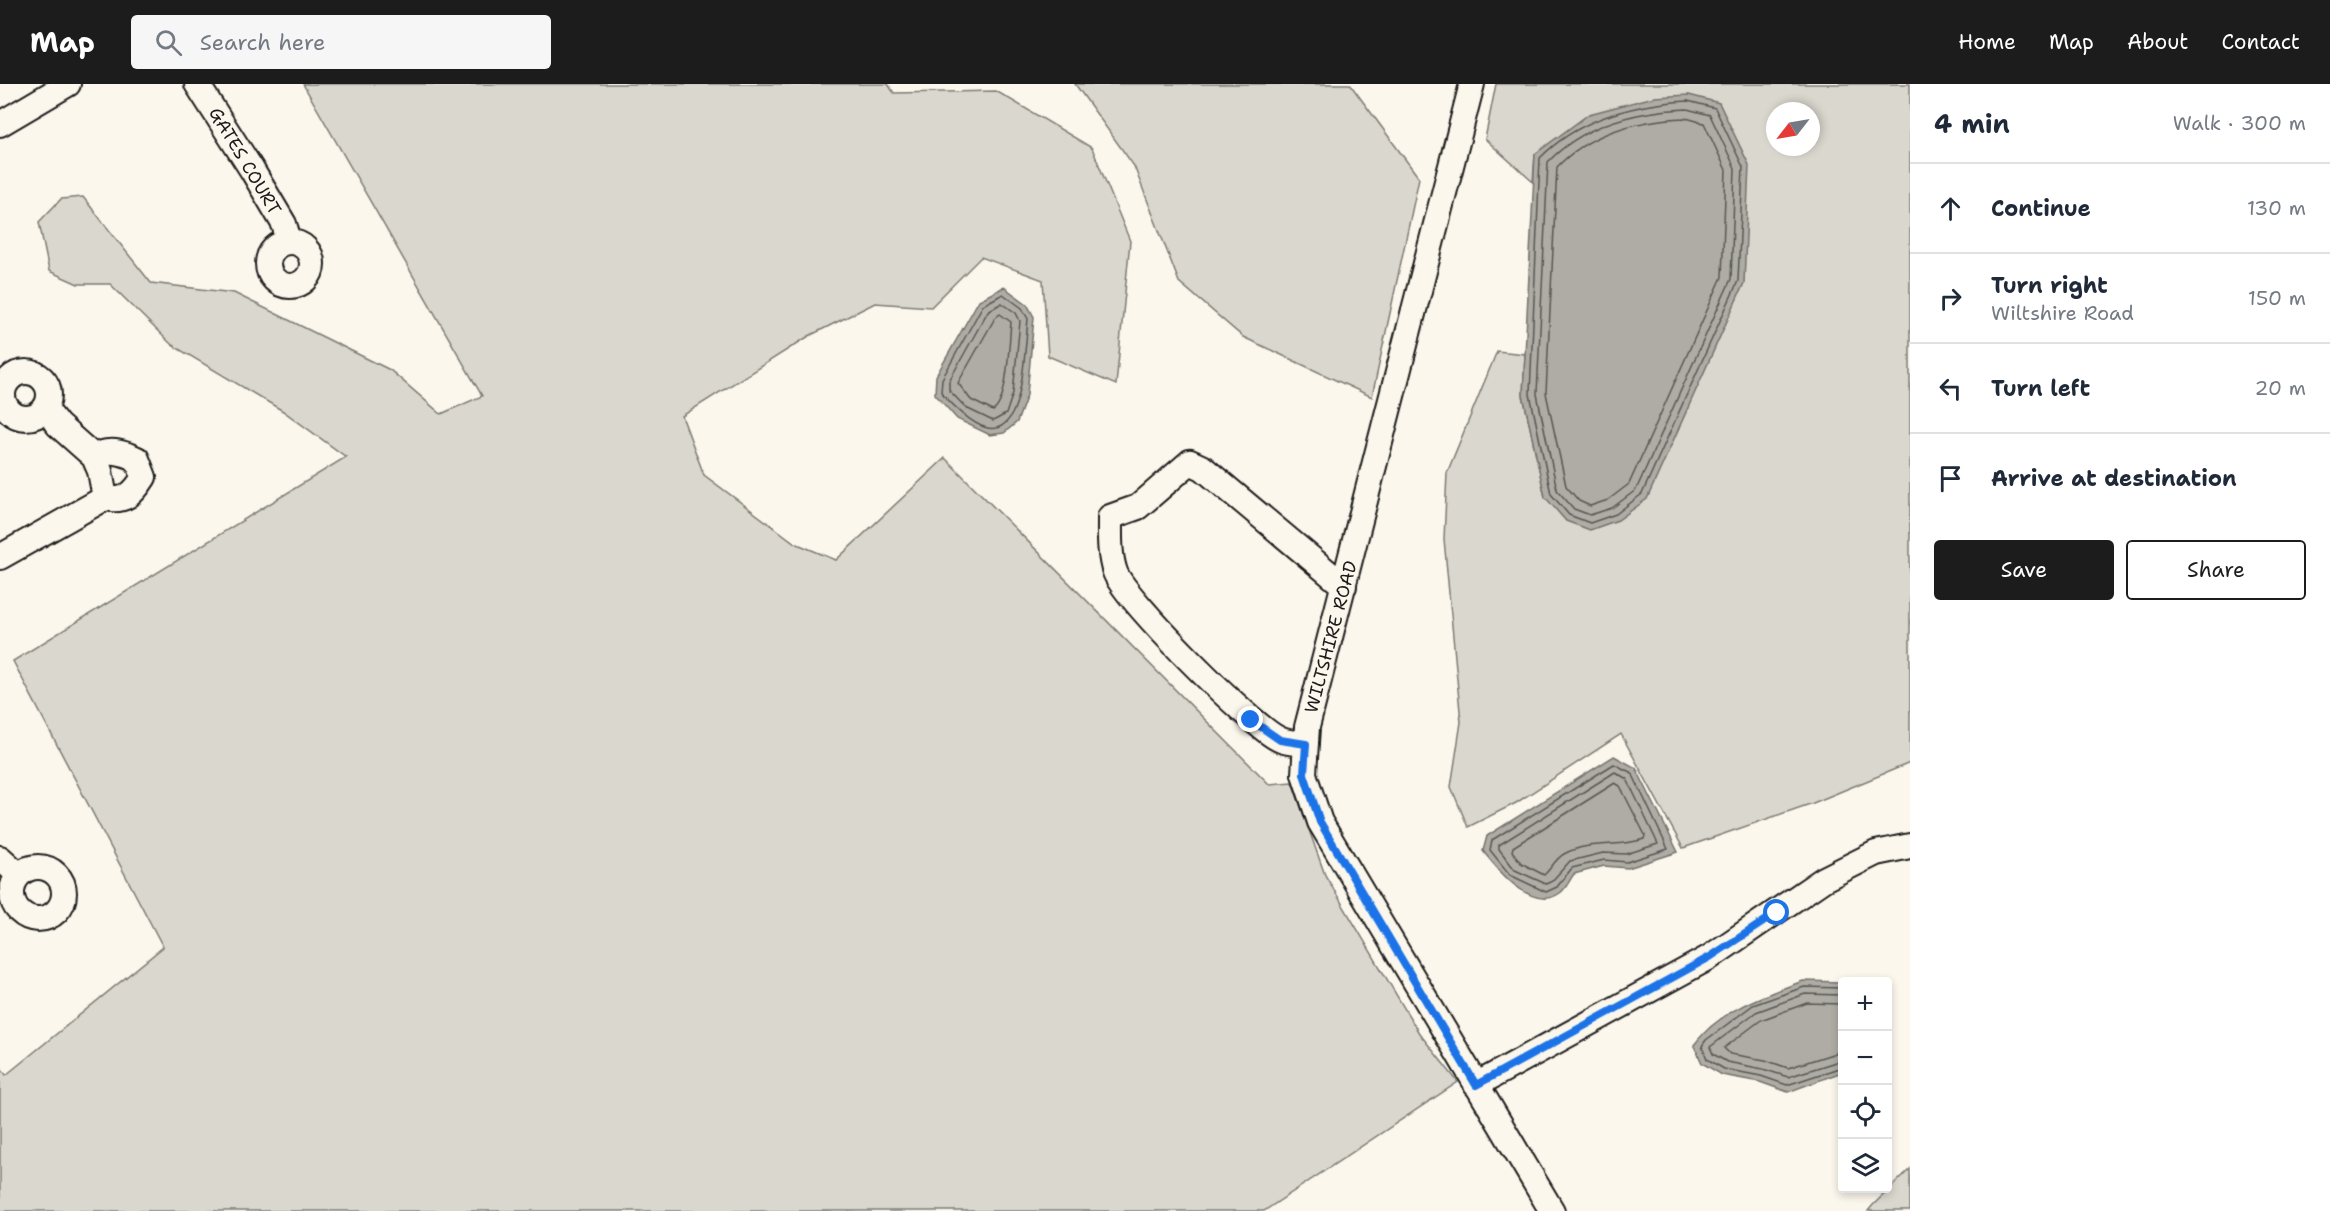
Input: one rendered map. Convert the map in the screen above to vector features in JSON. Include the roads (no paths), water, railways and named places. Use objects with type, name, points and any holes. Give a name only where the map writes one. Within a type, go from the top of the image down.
[{"type":"street","points":[[0,124],[68,84]]},
{"type":"street","name":"GATES COURT","points":[[197,84],[284,224],[289,241]]},
{"type":"street","name":"WILTSHIRE ROAD","points":[[1472,84],[1307,727],[1304,774],[1320,822],[1551,1211]]},
{"type":"street","points":[[45,408],[58,425],[94,457],[100,471],[105,498]]},
{"type":"street","points":[[0,557],[105,498],[115,500],[132,495],[144,477],[137,459],[122,452],[102,452],[94,457]]},
{"type":"street","points":[[1306,744],[1280,740],[1251,720],[1137,604],[1115,574],[1110,545],[1110,517],[1138,507],[1190,462],[1203,468],[1344,586]]},
{"type":"street","points":[[1476,1085],[1710,957],[1824,879],[1876,853],[1910,846]]},
{"type":"street","points":[[0,858],[19,875]]},
{"type":"water","points":[[1689,95],[1719,103],[1749,165],[1744,283],[1647,499],[1618,520],[1590,530],[1566,521],[1545,497],[1523,395],[1535,154],[1589,114],[1654,97]]},
{"type":"water","points":[[1004,287],[1027,304],[1034,317],[1027,395],[1017,422],[1004,433],[990,435],[957,419],[935,394],[936,376],[979,300]]},
{"type":"water","points":[[1614,756],[1636,768],[1678,852],[1628,868],[1604,866],[1574,874],[1560,893],[1549,898],[1538,898],[1527,894],[1507,878],[1483,851],[1487,836]]},
{"type":"water","points":[[1803,981],[1838,982],[1838,1073],[1788,1092],[1760,1082],[1722,1075],[1702,1063],[1694,1045],[1704,1033],[1729,1013],[1773,992]]}]
